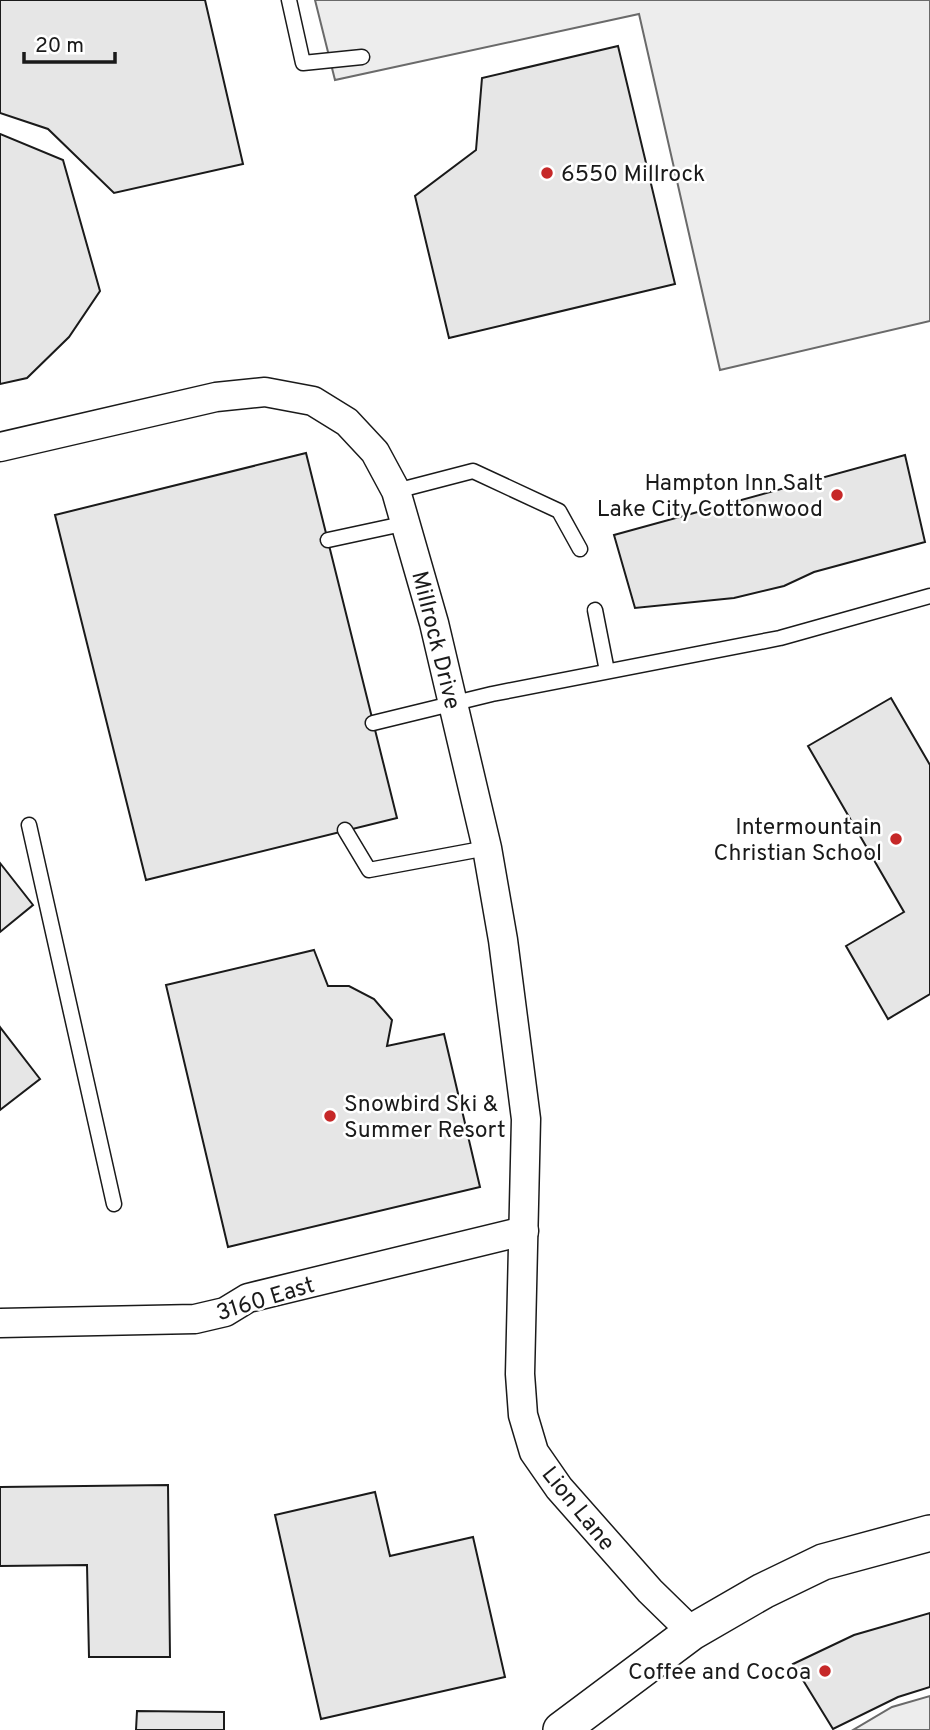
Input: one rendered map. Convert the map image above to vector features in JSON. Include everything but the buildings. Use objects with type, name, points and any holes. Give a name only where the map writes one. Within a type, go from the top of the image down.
[{"type":"street","name":"Millrock Drive","points":[[0,447],[216,397],[265,392],[313,401],[347,422],[374,452],[396,491],[407,523],[487,848],[514,1017],[526,1119],[524,1231]]},
{"type":"street","name":"3160 East","points":[[0,1323],[195,1318],[225,1312],[248,1298],[524,1231]]},
{"type":"street","name":"Lion Lane","points":[[524,1231],[520,1374],[523,1415],[534,1452],[559,1488],[622,1560],[692,1632]]},
{"type":"street","points":[[561,1730],[692,1632],[730,1609],[823,1562],[930,1533]]},
{"type":"lane","points":[[289,0],[303,63],[362,57]]},
{"type":"lane","points":[[396,491],[473,471],[559,511],[580,549]]},
{"type":"lane","points":[[328,540],[407,523]]},
{"type":"lane","points":[[373,723],[453,703],[780,638],[930,596]]},
{"type":"lane","points":[[595,610],[607,671]]},
{"type":"lane","points":[[29,825],[114,1203]]},
{"type":"lane","points":[[345,830],[369,870],[487,848]]},
{"type":"shaded area","points":[[315,0],[930,0],[930,321],[720,370],[639,14],[335,80]]},
{"type":"shaded area","points":[[930,1696],[930,1730],[853,1730],[892,1707]]},
{"type":"place","name":"6550 Millrock","points":[[547,173]]},
{"type":"place","name":"Hampton Inn Salt Lake City Cottonwood","points":[[837,495]]},
{"type":"place","name":"Intermountain Christian School","points":[[896,839]]},
{"type":"place","name":"Snowbird Ski & Summer Resort","points":[[330,1116]]},
{"type":"place","name":"Coffee and Cocoa","points":[[825,1671]]}]
